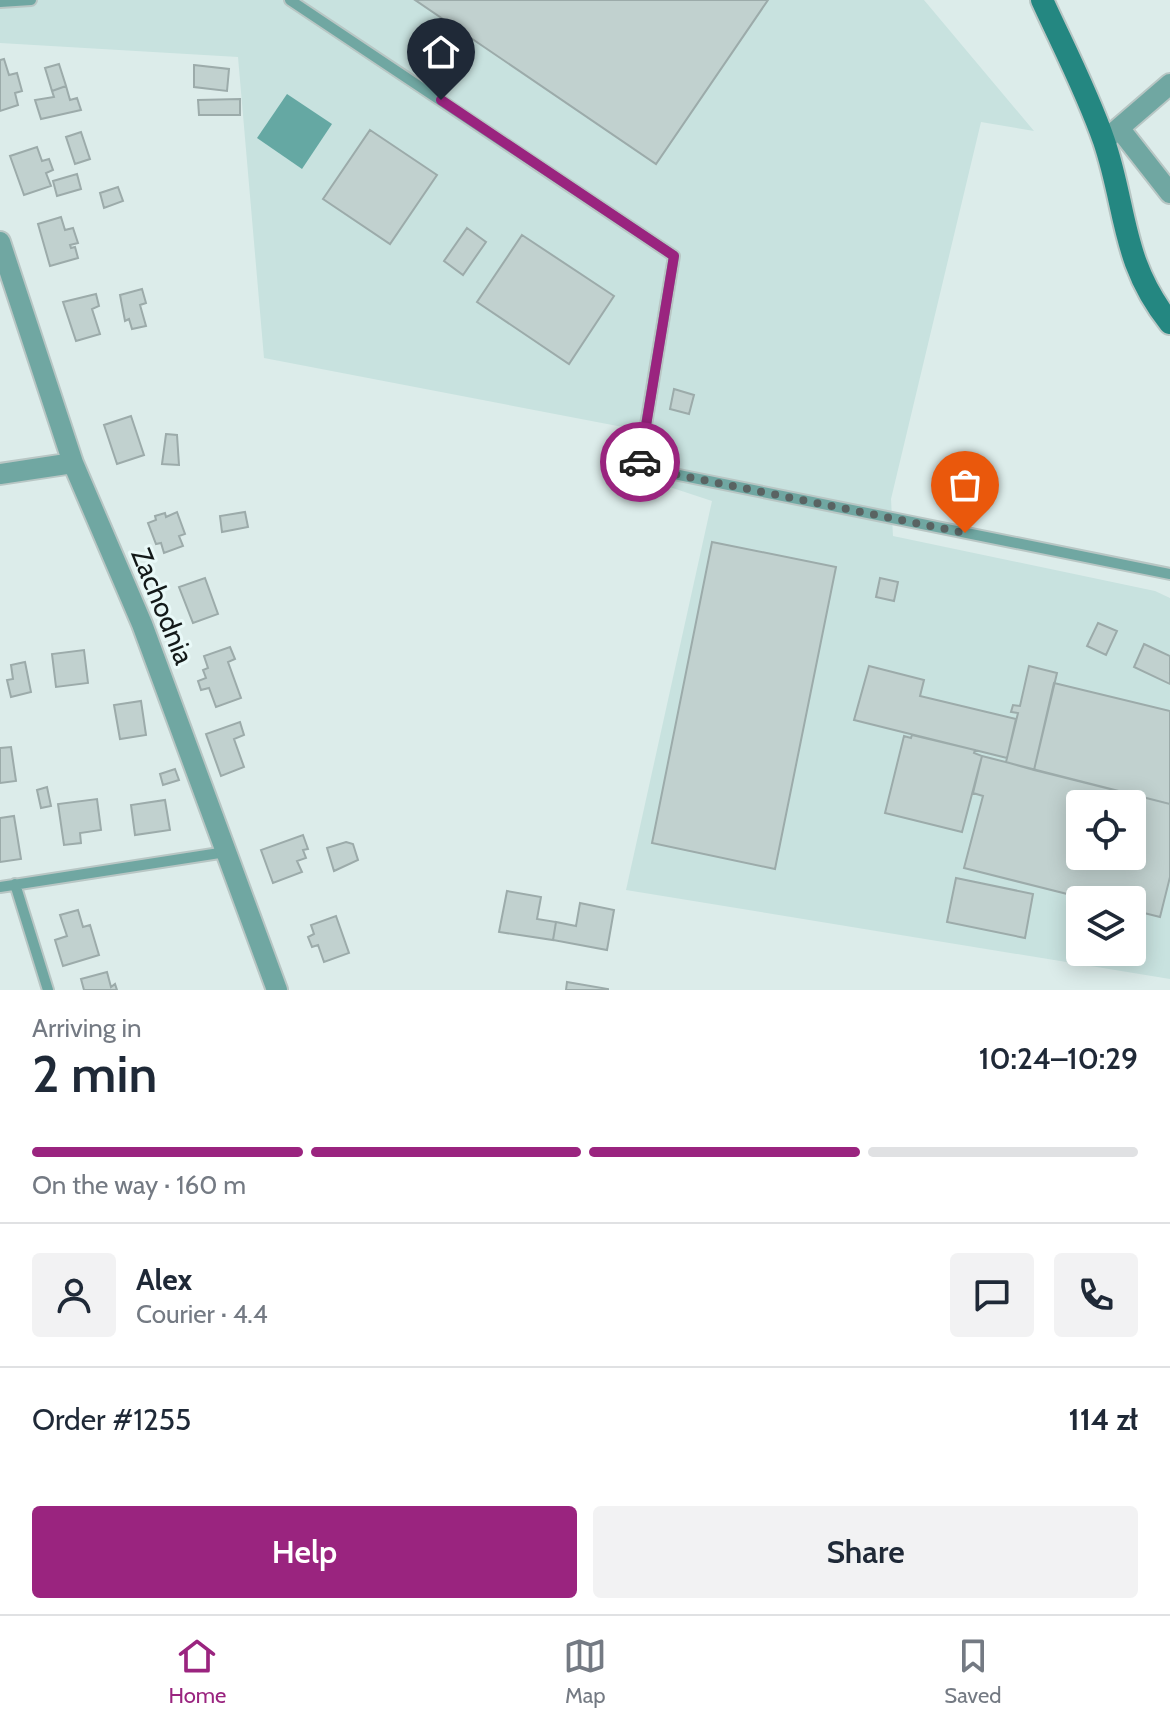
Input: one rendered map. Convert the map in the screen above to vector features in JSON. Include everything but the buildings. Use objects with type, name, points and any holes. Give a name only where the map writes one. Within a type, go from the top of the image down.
[{"type":"main road","points":[[1042,0],[1111,134],[1130,248],[1142,280],[1170,323]]},
{"type":"street","points":[[1170,84],[1111,134],[1170,193]]},
{"type":"street","name":"Zachodnia","points":[[0,242],[73,463],[142,624],[277,990]]},
{"type":"street","points":[[0,474],[73,463]]},
{"type":"lane","points":[[0,2],[31,0]]},
{"type":"lane","points":[[290,0],[674,256],[639,467],[1170,574]]},
{"type":"lane","points":[[0,887],[226,852]]},
{"type":"lane","points":[[15,884],[48,990]]},
{"type":"shaded area","points":[[0,0],[924,0],[1034,131],[981,122],[891,499],[893,536],[1155,591],[1170,598],[1170,979],[1091,966],[1146,966],[1146,886],[1066,886],[1066,962],[626,890],[712,501],[621,471],[628,428],[264,358],[238,57],[0,43]]},
{"type":"water","points":[[287,94],[332,124],[302,169],[257,138]]},
{"type":"way so far","points":[[640,462],[639,467],[965,533]]},
{"type":"route","points":[[441,100],[674,256],[640,462]]}]
